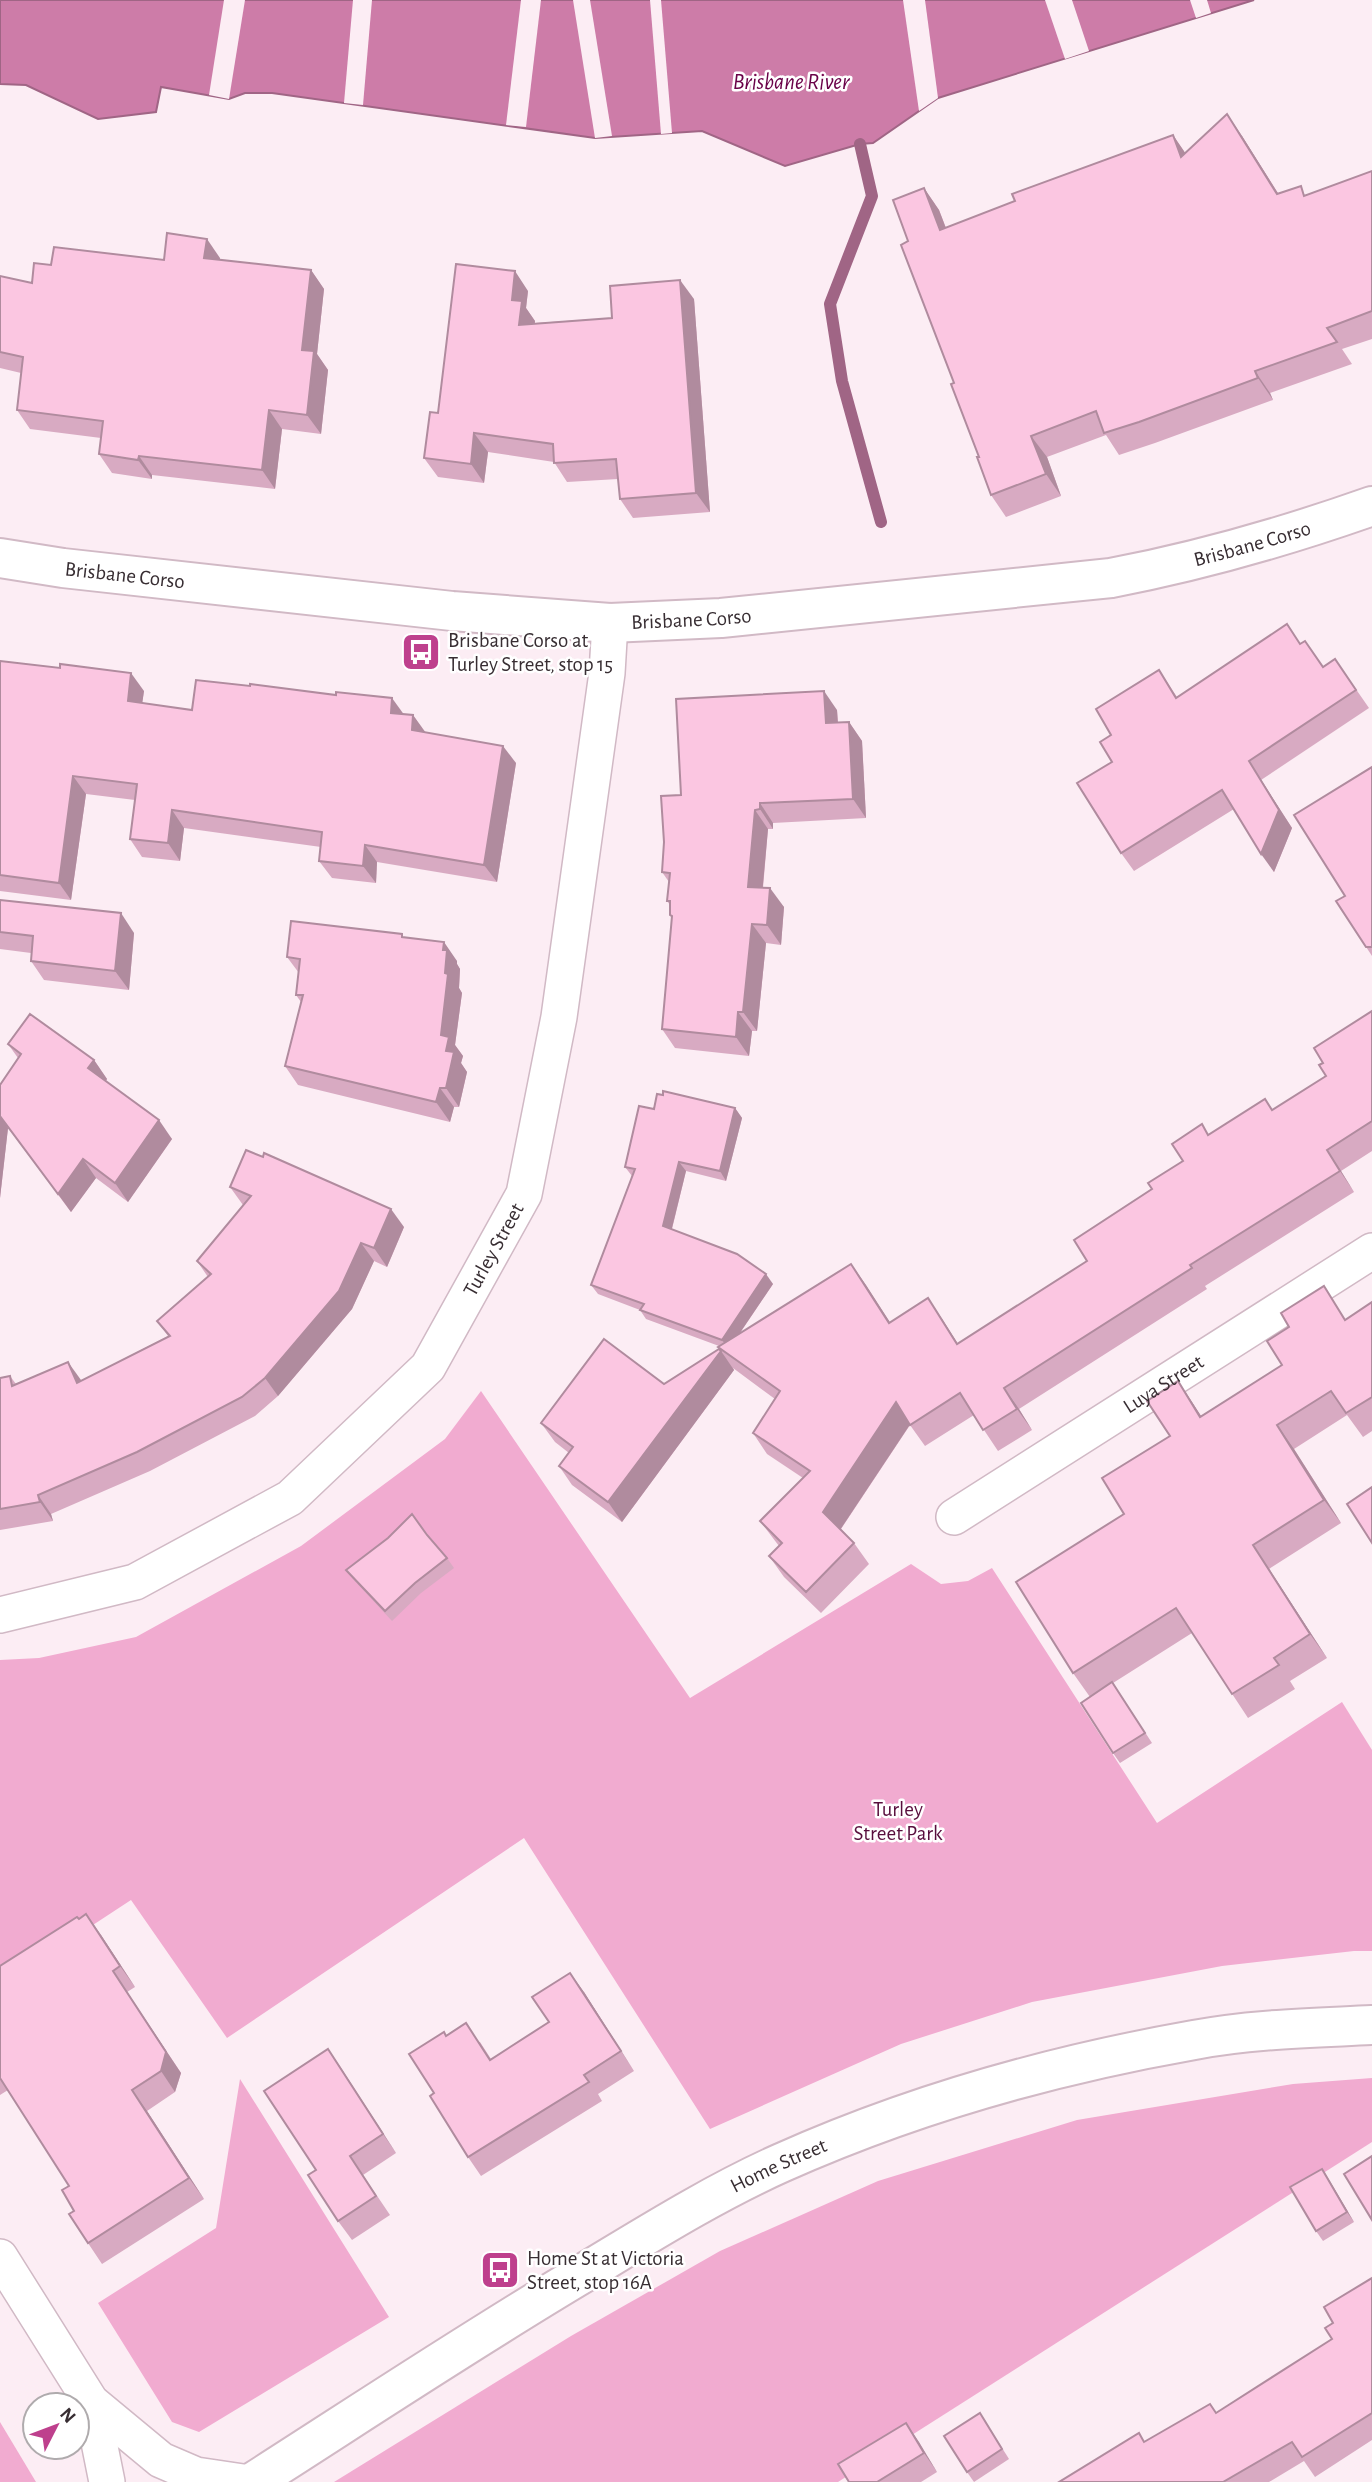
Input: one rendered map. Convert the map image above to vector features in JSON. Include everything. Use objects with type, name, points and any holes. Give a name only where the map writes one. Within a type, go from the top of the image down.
[{"type":"street","name":"Brisbane Corso","points":[[0,558],[63,568],[452,611],[610,622],[721,618],[1111,578],[1233,550],[1372,506]]},
{"type":"street","name":"Turley Street","points":[[0,1615],[135,1582],[290,1498],[428,1367],[524,1194],[559,1017],[607,673],[610,622]]},
{"type":"street","name":"Luya Street","points":[[954,1517],[1372,1251]]},
{"type":"street","name":"Home Street","points":[[253,2482],[539,2299],[668,2222],[779,2164],[874,2125],[990,2085],[1195,2039],[1291,2029],[1372,2025]]},
{"type":"street","points":[[0,2257],[84,2391]]},
{"type":"street","points":[[91,2402],[107,2482]]},
{"type":"street","points":[[91,2402],[161,2460],[196,2475],[243,2482]]},
{"type":"green space","name":"Turley Street Park","points":[[481,1391],[690,1698],[911,1564],[941,1584],[968,1581],[992,1568],[1157,1823],[1342,1702],[1372,1750],[1372,1951],[1222,1966],[1032,2002],[901,2044],[710,2129],[524,1838],[227,2038],[131,1900],[0,1986],[0,1660],[39,1658],[136,1637],[301,1546],[445,1439]]},
{"type":"green space","points":[[1372,2078],[1372,2142],[838,2482],[334,2482],[571,2336],[720,2251],[878,2181],[1077,2120],[1293,2084]]},
{"type":"green space","points":[[240,2079],[389,2317],[199,2432],[172,2422],[98,2303],[216,2228]]},
{"type":"green space","points":[[0,2422],[36,2482],[0,2482]]},
{"type":"water","name":"Brisbane River","points":[[0,0],[1254,0],[938,98],[873,143],[860,144],[785,166],[702,131],[595,138],[272,93],[245,93],[229,99],[161,87],[156,112],[98,119],[26,85],[0,84]]},
{"type":"pier","points":[[224,0],[245,0],[229,99],[209,95]]},
{"type":"pier","points":[[353,0],[372,0],[363,105],[344,103]]},
{"type":"pier","points":[[521,0],[541,0],[526,127],[506,125]]},
{"type":"pier","points":[[573,0],[590,0],[612,136],[595,138]]},
{"type":"pier","points":[[650,0],[661,0],[672,133],[661,134]]},
{"type":"pier","points":[[903,0],[925,0],[938,98],[919,111]]},
{"type":"pier","points":[[1045,0],[1072,0],[1089,51],[1065,59]]},
{"type":"pier","points":[[1190,0],[1207,0],[1211,13],[1196,18]]},
{"type":"building","points":[[1227,114],[1277,194],[1301,186],[1304,196],[1372,171],[1372,311],[1327,328],[1337,342],[1255,371],[1258,378],[1139,422],[1104,433],[1096,411],[1031,436],[1046,474],[991,495],[951,384],[954,383],[901,245],[908,241],[893,200],[924,188],[940,230],[1015,201],[1012,194],[1173,135],[1181,157]]},
{"type":"building","points":[[167,233],[207,239],[204,258],[311,270],[302,350],[314,351],[307,415],[269,410],[262,470],[139,456],[138,460],[99,454],[103,421],[17,410],[23,357],[0,352],[0,276],[32,283],[34,263],[51,265],[54,247],[164,260]]},
{"type":"building","points":[[456,264],[515,271],[512,300],[522,301],[519,325],[612,318],[610,286],[680,280],[696,493],[620,499],[616,459],[554,463],[553,444],[474,433],[471,464],[424,458],[430,412],[438,413]]},
{"type":"building","points":[[1287,624],[1300,644],[1305,641],[1323,667],[1335,659],[1356,690],[1249,761],[1279,810],[1261,854],[1222,790],[1121,853],[1077,783],[1112,762],[1100,742],[1111,735],[1096,709],[1159,670],[1176,698]]},
{"type":"building","points":[[0,661],[60,668],[60,664],[131,673],[128,701],[192,710],[196,680],[336,695],[336,692],[392,698],[391,713],[413,715],[412,730],[503,746],[484,865],[365,845],[363,866],[319,861],[322,832],[172,810],[168,843],[130,839],[137,784],[73,776],[59,883],[0,875]]},
{"type":"building","points":[[824,691],[826,723],[849,722],[853,799],[760,803],[760,809],[755,810],[748,887],[770,888],[767,925],[752,924],[743,1012],[738,1012],[736,1037],[662,1029],[672,916],[670,901],[667,901],[670,873],[662,872],[664,842],[661,796],[681,795],[676,699]]},
{"type":"building","points":[[1372,767],[1372,947],[1366,947],[1336,901],[1345,896],[1294,815]]},
{"type":"building","points":[[0,900],[121,913],[115,971],[31,961],[33,936],[0,932]]},
{"type":"building","points":[[291,921],[402,934],[402,937],[444,942],[443,950],[447,950],[445,973],[448,974],[441,1035],[449,1037],[446,1051],[454,1052],[446,1088],[440,1088],[436,1102],[285,1066],[303,995],[296,995],[300,959],[287,957]]},
{"type":"building","points":[[1372,1011],[1372,1121],[1327,1150],[1340,1171],[1190,1265],[1192,1268],[1004,1388],[1017,1409],[983,1430],[960,1393],[910,1425],[896,1402],[823,1512],[854,1543],[806,1592],[769,1556],[782,1543],[760,1521],[810,1471],[753,1433],[780,1391],[718,1347],[851,1264],[889,1323],[928,1298],[957,1344],[1087,1261],[1074,1240],[1152,1189],[1148,1183],[1183,1161],[1172,1144],[1202,1124],[1208,1135],[1265,1099],[1272,1110],[1326,1076],[1319,1065],[1323,1063],[1314,1048]]},
{"type":"building","points":[[30,1014],[94,1060],[88,1068],[159,1120],[115,1183],[83,1159],[58,1194],[0,1116],[0,1085],[21,1054],[8,1044]]},
{"type":"building","points":[[663,1091],[735,1108],[720,1171],[679,1162],[663,1226],[737,1254],[766,1274],[722,1340],[640,1310],[644,1304],[591,1285],[635,1169],[625,1167],[639,1106],[654,1109],[657,1094],[663,1095]]},
{"type":"building","points":[[246,1150],[263,1157],[264,1153],[391,1209],[374,1248],[361,1243],[339,1291],[265,1378],[242,1397],[137,1452],[38,1495],[40,1502],[0,1509],[0,1378],[10,1376],[12,1386],[68,1362],[77,1383],[170,1336],[157,1321],[211,1274],[197,1261],[251,1196],[230,1187]]},
{"type":"building","points":[[1324,1286],[1345,1320],[1372,1302],[1372,1397],[1346,1413],[1331,1391],[1277,1425],[1324,1500],[1253,1545],[1310,1634],[1274,1658],[1279,1665],[1232,1694],[1176,1608],[1073,1673],[1016,1582],[1124,1514],[1102,1478],[1170,1436],[1147,1401],[1178,1381],[1200,1417],[1282,1365],[1267,1341],[1289,1327],[1281,1313]]},
{"type":"building","points":[[604,1339],[664,1384],[719,1349],[721,1351],[608,1502],[559,1466],[573,1447],[541,1423]]},
{"type":"building","points":[[1372,1487],[1372,1543],[1347,1504]]},
{"type":"building","points":[[412,1514],[447,1558],[385,1611],[346,1570],[388,1538]]},
{"type":"building","points":[[1112,1682],[1145,1733],[1113,1753],[1081,1703]]},
{"type":"building","points":[[86,1914],[120,1966],[113,1971],[166,2052],[161,2071],[132,2090],[189,2178],[88,2243],[69,2214],[74,2211],[62,2190],[69,2186],[0,2078],[0,1966]]},
{"type":"building","points":[[570,1973],[621,2051],[584,2075],[589,2082],[468,2157],[430,2096],[434,2093],[409,2054],[444,2032],[446,2036],[466,2023],[490,2060],[549,2022],[532,1997]]},
{"type":"building","points":[[328,2049],[383,2134],[350,2156],[376,2196],[338,2221],[308,2175],[316,2170],[264,2091]]},
{"type":"building","points":[[1372,2156],[1372,2220],[1344,2174]]},
{"type":"building","points":[[1322,2169],[1347,2212],[1316,2231],[1290,2187]]},
{"type":"building","points":[[1372,2278],[1372,2413],[1302,2457],[1292,2442],[1223,2482],[1059,2482],[1139,2433],[1144,2442],[1210,2404],[1216,2413],[1332,2339],[1325,2328],[1333,2323],[1324,2307]]},
{"type":"building","points":[[980,2413],[1002,2449],[967,2472],[944,2436]]},
{"type":"building","points":[[906,2423],[924,2453],[877,2482],[849,2482],[838,2464]]},
{"type":"waterway","points":[[860,144],[872,196],[830,304],[842,381],[881,522]]},
{"type":"place","name":"Brisbane Corso at Turley Street, stop 15","points":[[421,652]]},
{"type":"place","name":"Home St at Victoria Street, stop 16A","points":[[500,2270]]}]
